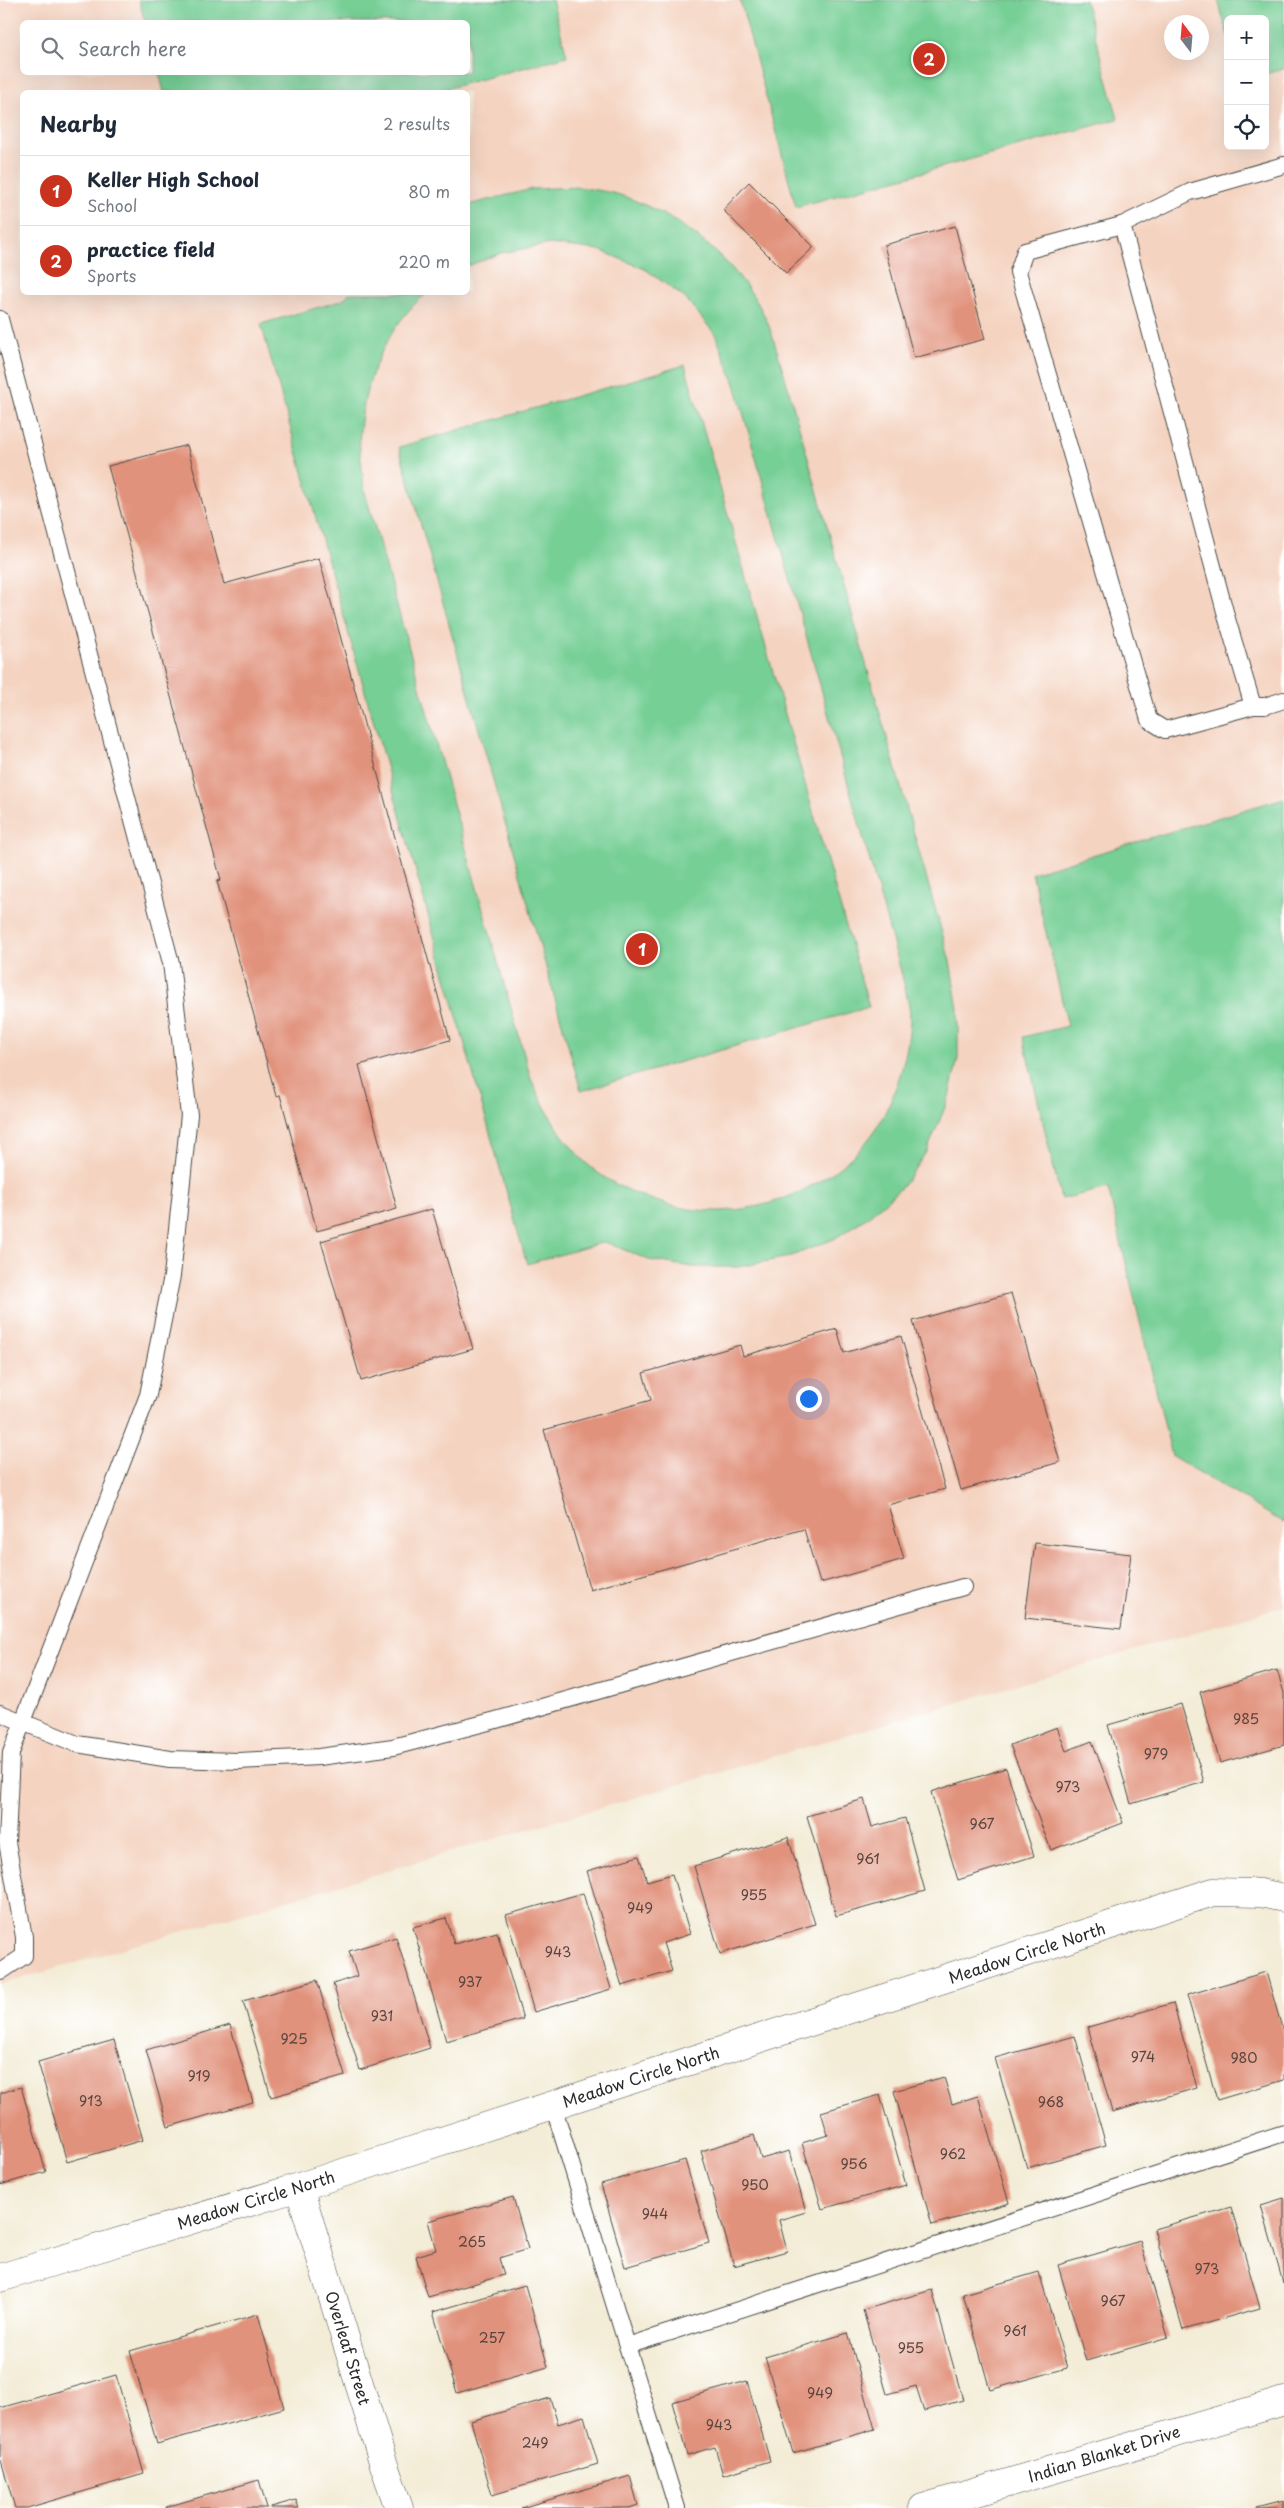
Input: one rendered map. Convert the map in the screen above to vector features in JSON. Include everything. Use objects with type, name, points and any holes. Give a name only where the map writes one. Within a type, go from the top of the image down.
[{"type":"street","name":"Meadow Circle North","points":[[0,2278],[299,2187],[1213,1892],[1260,1893],[1284,1898]]},
{"type":"street","name":"Overleaf Street","points":[[299,2187],[384,2465],[399,2508]]},
{"type":"street","name":"Indian Blanket Drive","points":[[923,2508],[1284,2401]]},
{"type":"lane","points":[[1284,165],[1190,192],[1122,225],[1025,251],[1018,272],[1149,720],[1165,730],[1254,706],[1265,706],[1284,700]]},
{"type":"lane","points":[[1122,225],[1227,619],[1254,706]]},
{"type":"lane","points":[[0,319],[171,963],[189,1115],[172,1276],[148,1395],[11,1753],[7,1842],[24,1937],[24,1956],[0,1972]]},
{"type":"lane","points":[[0,1713],[77,1744],[170,1759],[239,1761],[319,1757],[374,1749],[496,1720],[963,1587]]},
{"type":"lane","points":[[553,2105],[677,2508]]},
{"type":"lane","points":[[627,2346],[1284,2132]]},
{"type":"shaded area","points":[[0,0],[1284,0],[1284,1606],[0,1985]]},
{"type":"green space","points":[[139,0],[552,0],[567,56],[441,90],[163,90],[160,75],[470,75],[470,20],[144,20]]},
{"type":"green space","points":[[740,0],[1085,0],[1118,119],[796,207]]},
{"type":"green space","points":[[1218,0],[1284,0],[1284,69],[1269,73],[1269,15],[1224,15],[1224,22]]},
{"type":"green space","points":[[578,187],[607,192],[623,196],[665,215],[704,242],[722,258],[752,293],[763,313],[772,334],[783,370],[950,961],[958,1009],[958,1059],[948,1100],[927,1151],[902,1187],[869,1216],[834,1239],[789,1257],[738,1267],[692,1267],[649,1260],[605,1242],[527,1264],[261,324],[343,300],[347,295],[425,295],[400,321],[380,355],[372,374],[362,412],[360,431],[360,453],[364,489],[531,1079],[554,1122],[567,1142],[584,1161],[600,1174],[637,1194],[683,1208],[711,1211],[739,1209],[766,1204],[792,1195],[817,1183],[840,1167],[861,1148],[871,1136],[889,1105],[906,1052],[909,1035],[909,1008],[902,975],[735,384],[715,334],[685,298],[645,269],[599,250],[550,244],[501,253],[470,265],[470,204],[532,189]]},
{"type":"green space","points":[[685,365],[869,1007],[581,1091],[399,447]]},
{"type":"green space","points":[[1284,798],[1284,1523],[1172,1456],[1108,1188],[1061,1199],[1023,1037],[1068,1026],[1032,873]]},
{"type":"building","points":[[749,182],[814,247],[786,273],[723,210]]},
{"type":"building","points":[[955,226],[985,339],[914,358],[884,245]]},
{"type":"building","points":[[187,445],[224,584],[319,558],[450,1040],[359,1065],[397,1209],[317,1231],[280,1095],[276,1096],[217,881],[221,880],[108,466]]},
{"type":"building","points":[[432,1209],[473,1349],[361,1381],[321,1241]]},
{"type":"building","points":[[1011,1293],[1060,1462],[961,1490],[913,1321]]},
{"type":"building","points":[[837,1329],[844,1353],[901,1336],[945,1489],[888,1505],[904,1559],[820,1583],[804,1529],[590,1590],[544,1430],[651,1400],[643,1373],[740,1345],[743,1356]]},
{"type":"building","points":[[1035,1543],[1131,1554],[1121,1629],[1025,1618]]},
{"type":"building","points":[[1277,1670],[1284,1693],[1284,1745],[1220,1763],[1200,1692]]},
{"type":"building","points":[[1181,1704],[1204,1782],[1131,1804],[1108,1725]]},
{"type":"building","points":[[1057,1727],[1066,1751],[1092,1741],[1123,1823],[1051,1850],[1010,1745]]},
{"type":"building","points":[[1006,1768],[1034,1856],[958,1880],[931,1792]]},
{"type":"building","points":[[864,1799],[872,1827],[905,1818],[925,1891],[836,1916],[807,1816]]},
{"type":"building","points":[[788,1837],[815,1924],[720,1954],[694,1866]]},
{"type":"building","points":[[639,1856],[647,1881],[672,1874],[690,1934],[663,1943],[672,1971],[622,1986],[587,1871]]},
{"type":"building","points":[[583,1893],[611,1989],[534,2012],[506,1915]]},
{"type":"building","points":[[446,1918],[454,1944],[497,1932],[523,2019],[446,2041],[413,1927]]},
{"type":"building","points":[[396,1937],[430,2048],[360,2070],[333,1984],[357,1976],[349,1951]]},
{"type":"building","points":[[1266,1972],[1284,2035],[1284,2080],[1217,2100],[1187,1995]]},
{"type":"building","points":[[317,1980],[345,2076],[271,2097],[243,2001]]},
{"type":"building","points":[[1173,2003],[1197,2088],[1112,2112],[1088,2027]]},
{"type":"building","points":[[230,2025],[253,2102],[168,2127],[146,2050]]},
{"type":"building","points":[[1075,2036],[1106,2145],[1027,2168],[995,2058]]},
{"type":"building","points":[[114,2040],[143,2140],[67,2162],[38,2062]]},
{"type":"building","points":[[944,2077],[952,2104],[978,2096],[1009,2203],[932,2225],[894,2091]]},
{"type":"building","points":[[21,2087],[46,2172],[0,2185],[0,2093]]},
{"type":"building","points":[[880,2095],[906,2185],[822,2209],[802,2143],[828,2135],[821,2112]]},
{"type":"building","points":[[754,2135],[761,2159],[789,2151],[806,2212],[779,2220],[787,2251],[734,2266],[701,2151]]},
{"type":"building","points":[[685,2160],[709,2243],[625,2267],[601,2184]]},
{"type":"building","points":[[513,2197],[528,2249],[499,2258],[504,2275],[428,2297],[416,2256],[436,2250],[428,2221]]},
{"type":"building","points":[[1284,2198],[1284,2283],[1283,2283],[1261,2205]]},
{"type":"building","points":[[1231,2207],[1260,2308],[1183,2330],[1154,2229]]},
{"type":"building","points":[[1140,2241],[1168,2337],[1086,2361],[1058,2265]]},
{"type":"building","points":[[1039,2272],[1067,2368],[990,2390],[963,2294]]},
{"type":"building","points":[[525,2285],[548,2367],[457,2393],[433,2312]]},
{"type":"building","points":[[932,2290],[963,2400],[924,2411],[916,2386],[887,2394],[863,2310]]},
{"type":"building","points":[[258,2314],[284,2408],[157,2444],[130,2351]]},
{"type":"building","points":[[848,2333],[875,2429],[793,2453],[765,2357]]},
{"type":"building","points":[[116,2375],[144,2474],[27,2508],[15,2508],[0,2457],[0,2408]]},
{"type":"building","points":[[747,2381],[770,2461],[723,2475],[715,2447],[687,2455],[672,2402]]},
{"type":"building","points":[[550,2398],[558,2424],[584,2416],[598,2464],[492,2495],[471,2421]]},
{"type":"building","points":[[630,2476],[638,2505],[629,2508],[521,2508]]},
{"type":"building","points":[[259,2480],[267,2508],[166,2508],[166,2507]]},
{"type":"building","points":[[296,2500],[299,2508],[271,2508],[271,2507]]},
{"type":"building","points":[[1284,2500],[1284,2508],[1257,2508],[1257,2507]]},
{"type":"place","name":"practice field","points":[[929,59]]},
{"type":"place","name":"Keller High School","points":[[642,949]]}]
